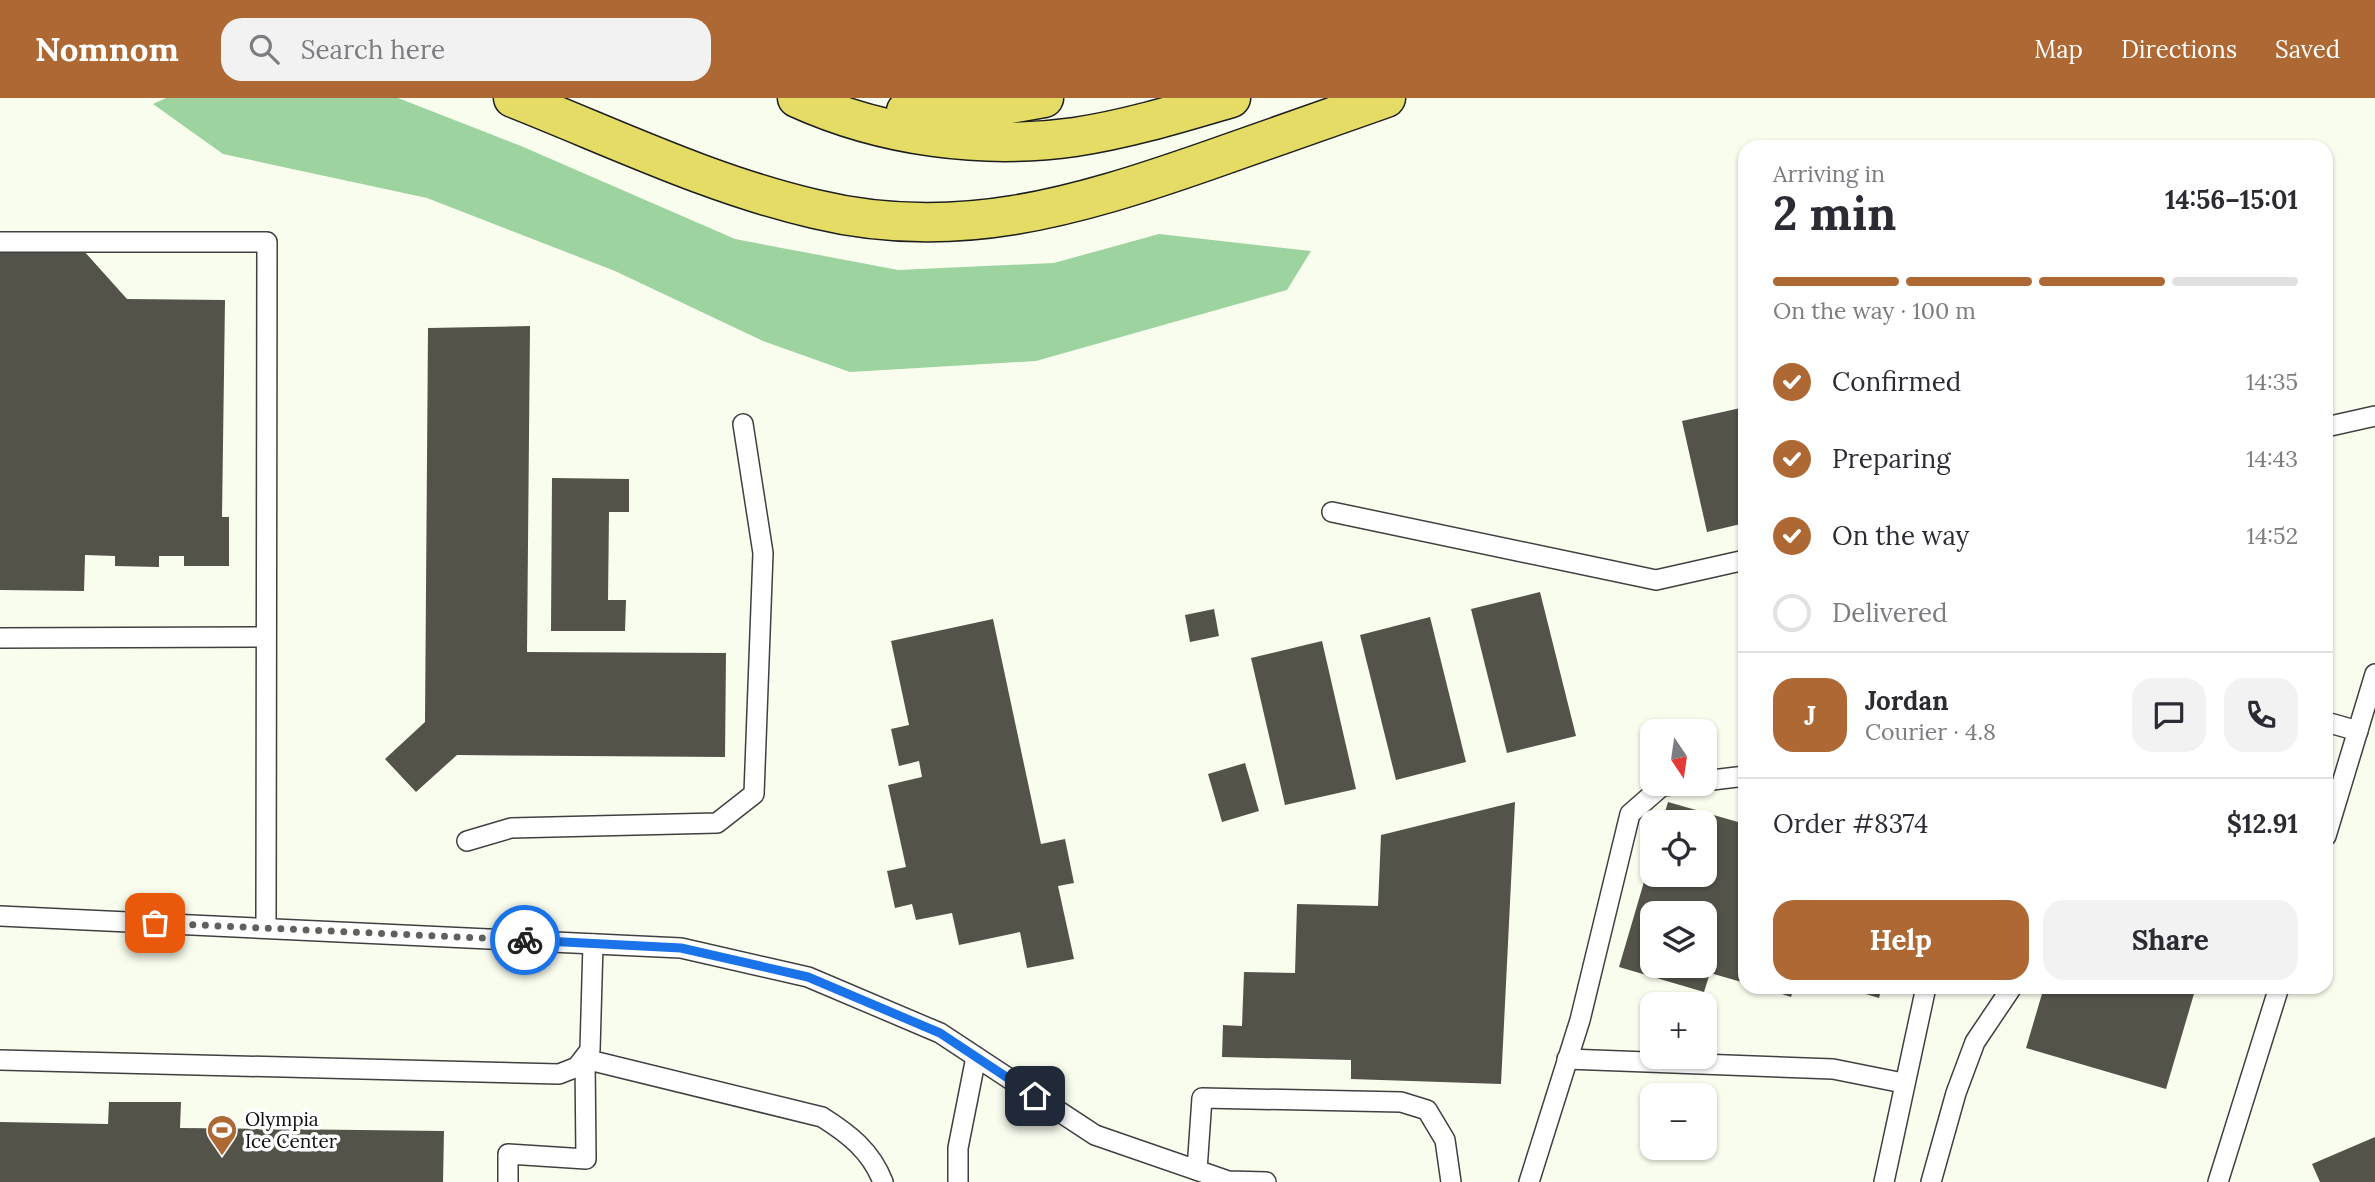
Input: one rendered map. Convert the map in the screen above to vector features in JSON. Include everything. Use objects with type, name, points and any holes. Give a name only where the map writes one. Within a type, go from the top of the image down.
[{"type":"highway","points":[[513,98],[781,200],[851,216],[957,223],[1027,215],[1097,199],[1386,98]]},
{"type":"highway","points":[[797,98],[891,129],[970,141],[1006,142],[1107,131],[1231,98]]},
{"type":"highway","points":[[828,98],[891,110],[928,113],[1000,108],[1044,98]]},
{"type":"lane","points":[[0,242],[267,242],[266,928]]},
{"type":"lane","points":[[2333,425],[2375,416]]},
{"type":"lane","points":[[467,841],[511,828],[717,823],[754,794],[763,553],[743,424]]},
{"type":"lane","points":[[1332,512],[1656,580],[1738,562]]},
{"type":"lane","points":[[0,638],[266,637]]},
{"type":"lane","points":[[2333,813],[2375,674]]},
{"type":"lane","points":[[2333,724],[2358,731]]},
{"type":"lane","points":[[1717,779],[1738,777]]},
{"type":"lane","points":[[1529,1182],[1580,1020],[1630,814],[1651,796]]},
{"type":"lane","points":[[0,916],[681,948],[808,977],[940,1033],[1095,1135],[1216,1179],[1266,1182]]},
{"type":"lane","points":[[0,1059],[559,1074],[577,1067],[590,1050],[593,944]]},
{"type":"lane","points":[[1884,1182],[1903,1083],[1924,994]]},
{"type":"lane","points":[[1931,1182],[1956,1093],[1975,1042],[2007,994]]},
{"type":"lane","points":[[2218,1182],[2277,994]]},
{"type":"lane","points":[[958,1182],[958,1148],[976,1057]]},
{"type":"lane","points":[[508,1182],[508,1154],[586,1159],[585,1059]]},
{"type":"lane","points":[[585,1059],[822,1117],[858,1143],[876,1162],[883,1182]]},
{"type":"lane","points":[[1567,1059],[1833,1069],[1903,1083]]},
{"type":"lane","points":[[1197,1170],[1202,1098],[1401,1102],[1427,1110],[1445,1140],[1451,1182]]},
{"type":"green space","points":[[166,98],[398,98],[521,146],[735,239],[898,270],[1054,263],[1159,234],[1311,251],[1287,290],[1036,361],[850,372],[763,341],[615,271],[427,198],[223,154],[153,104]]},
{"type":"building","points":[[83,250],[127,299],[225,300],[222,517],[229,517],[229,566],[184,566],[184,556],[159,556],[159,567],[115,566],[115,556],[85,555],[84,591],[0,590],[0,253]]},
{"type":"building","points":[[530,326],[527,652],[726,653],[725,757],[457,755],[416,792],[385,759],[425,722],[428,328]]},
{"type":"building","points":[[1738,409],[1738,525],[1707,532],[1682,421]]},
{"type":"building","points":[[552,478],[629,479],[629,512],[609,512],[608,600],[626,600],[625,631],[551,631]]},
{"type":"building","points":[[1540,592],[1576,736],[1507,753],[1471,609]]},
{"type":"building","points":[[1214,609],[1219,636],[1190,642],[1185,615]]},
{"type":"building","points":[[1430,617],[1466,762],[1396,780],[1360,635]]},
{"type":"building","points":[[993,619],[1041,844],[1065,839],[1074,883],[1058,886],[1074,959],[1027,968],[1020,932],[959,945],[952,913],[916,920],[912,904],[895,908],[887,871],[906,867],[888,785],[922,777],[919,761],[899,766],[891,729],[909,725],[891,641]]},
{"type":"building","points":[[1322,641],[1356,789],[1285,805],[1251,658]]},
{"type":"building","points":[[1245,763],[1259,811],[1222,822],[1208,774]]},
{"type":"building","points":[[1515,802],[1501,1084],[1351,1079],[1351,1060],[1222,1057],[1223,1025],[1242,1026],[1244,972],[1295,973],[1297,904],[1378,906],[1381,835]]},
{"type":"building","points":[[1668,802],[1696,810],[1666,810]]},
{"type":"building","points":[[1717,816],[1738,822],[1738,981],[1717,975],[1717,901],[1640,901],[1640,973],[1619,967],[1642,887],[1717,887]]},
{"type":"building","points":[[1656,978],[1708,978],[1704,992]]},
{"type":"building","points":[[2042,994],[2194,994],[2166,1089],[2026,1048]]},
{"type":"building","name":"Olympia Ice Center","points":[[109,1102],[181,1102],[180,1128],[444,1131],[443,1182],[0,1182],[0,1122],[108,1124]]},
{"type":"building","points":[[2375,1137],[2375,1182],[2320,1182],[2312,1164]]},
{"type":"way so far","points":[[155,923],[525,940]]},
{"type":"place","name":"Olympia Ice Center","points":[[222,1157]]},
{"type":"route","points":[[525,940],[681,948],[808,977],[940,1033],[1035,1096]]}]
